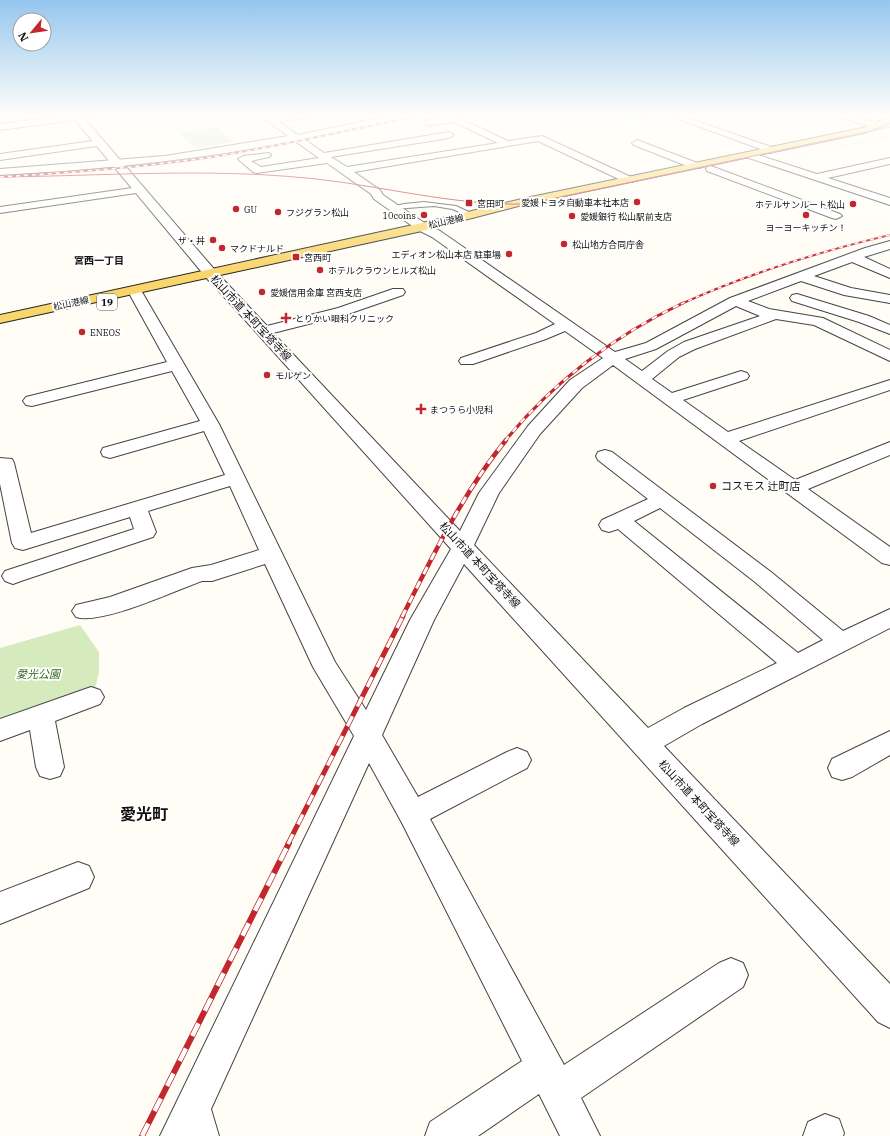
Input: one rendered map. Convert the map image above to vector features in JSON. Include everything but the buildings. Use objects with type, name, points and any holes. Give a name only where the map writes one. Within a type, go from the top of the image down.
[{"type":"main road","name":"松山港線","points":[[427,229],[472,215],[526,201],[686,168]]},
{"type":"main road","name":"松山港線","points":[[0,318],[212,276],[716,168]]},
{"type":"main road","name":"松山港線","points":[[0,326],[138,296],[212,276]]},
{"type":"street","points":[[0,172],[58,168]]},
{"type":"street","name":"松山市道 本町宝塔寺線","points":[[120,168],[212,276],[890,1010]]},
{"type":"street","points":[[254,168],[261,170],[266,168]]},
{"type":"street","points":[[339,168],[376,192],[378,197],[427,229],[613,358],[890,558]]},
{"type":"street","points":[[344,171],[362,168]]},
{"type":"street","points":[[603,168],[628,180]]},
{"type":"street","points":[[791,168],[890,202]]},
{"type":"street","points":[[819,177],[857,168]]},
{"type":"street","points":[[711,169],[836,216]]},
{"type":"street","points":[[0,210],[139,190]]},
{"type":"street","points":[[190,1127],[422,620],[463,547],[489,493],[534,430],[576,384],[613,358],[651,346],[735,301],[800,276],[890,245]]},
{"type":"street","points":[[853,257],[889,272]]},
{"type":"street","points":[[800,276],[849,292],[890,299]]},
{"type":"street","points":[[263,331],[342,311],[398,292]]},
{"type":"street","points":[[138,296],[210,424],[325,667],[368,736],[412,814],[581,1136]]},
{"type":"street","points":[[735,301],[753,309],[773,314],[818,321],[890,356]]},
{"type":"street","points":[[802,302],[864,319],[884,330]]},
{"type":"street","points":[[641,378],[656,370],[677,352],[730,331],[770,318],[773,314]]},
{"type":"street","points":[[710,319],[730,331]]},
{"type":"street","points":[[467,361],[519,344],[566,325]]},
{"type":"street","points":[[32,401],[47,393],[176,365]]},
{"type":"street","points":[[670,399],[741,376]]},
{"type":"street","points":[[726,439],[890,385]]},
{"type":"street","points":[[110,452],[210,424]]},
{"type":"street","points":[[793,488],[890,448]]},
{"type":"street","points":[[605,456],[763,577],[841,642]]},
{"type":"street","points":[[0,464],[5,463],[23,543],[236,478]]},
{"type":"street","points":[[662,500],[615,522],[796,665]]},
{"type":"street","points":[[13,576],[146,532],[137,508]]},
{"type":"street","points":[[84,611],[112,605],[200,574],[212,573],[271,554]]},
{"type":"street","points":[[644,744],[693,716],[890,618]]},
{"type":"street","points":[[0,730],[91,697]]},
{"type":"street","points":[[41,715],[50,767]]},
{"type":"street","points":[[842,768],[890,742]]},
{"type":"street","points":[[412,814],[517,760]]},
{"type":"street","points":[[0,908],[78,877]]},
{"type":"street","points":[[444,1136],[551,1080],[732,975]]},
{"type":"lane","points":[[394,207],[412,204],[430,204],[463,209],[472,215]]},
{"type":"green space","name":"愛光公園","points":[[80,625],[99,652],[99,672],[94,693],[0,725],[0,648]]},
{"type":"tram line","points":[[0,177],[153,173],[230,173],[334,181],[472,202],[528,204],[697,168]]},
{"type":"railway","points":[[0,177],[119,168]]},
{"type":"railway","points":[[681,304],[784,264],[890,235]]},
{"type":"railway","points":[[505,441],[543,399],[586,362],[633,330],[681,304]]},
{"type":"railway","points":[[402,617],[449,526],[476,482],[506,440]]},
{"type":"railway","points":[[288,844],[403,616]]},
{"type":"railway","points":[[142,1136],[289,843]]},
{"type":"place","name":"愛媛トヨタ自動車本社本店","points":[[637,202]]},
{"type":"place","name":"宮田町","points":[[469,203]]},
{"type":"place","name":"ホテルサンルート松山","points":[[853,204]]},
{"type":"place","name":"GU","points":[[236,209]]},
{"type":"place","name":"フジグラン松山","points":[[278,212]]},
{"type":"place","name":"10coins","points":[[424,215]]},
{"type":"place","name":"ヨーヨーキッチン！","points":[[806,215]]},
{"type":"place","name":"愛媛銀行 松山駅前支店","points":[[572,216]]},
{"type":"place","name":"ザ・丼","points":[[213,240]]},
{"type":"place","name":"松山地方合同庁舎","points":[[564,244]]},
{"type":"place","name":"マクドナルド","points":[[222,248]]},
{"type":"place","name":"エディオン松山本店 駐車場","points":[[509,254]]},
{"type":"place","name":"宮西町","points":[[296,257]]},
{"type":"place","name":"ホテルクラウンヒルズ松山","points":[[320,270]]},
{"type":"place","name":"愛媛信用金庫 宮西支店","points":[[262,292]]},
{"type":"place","name":"とりかい眼科クリニック","points":[[286,318]]},
{"type":"place","name":"ENEOS","points":[[82,332]]},
{"type":"place","name":"モルゲン","points":[[267,375]]},
{"type":"place","name":"まつうら小児科","points":[[421,409]]},
{"type":"place","name":"コスモス 辻町店","points":[[713,486]]},
{"type":"district","name":"宮西一丁目","points":[[99,260]]},
{"type":"district","name":"愛光町","points":[[144,814]]}]
